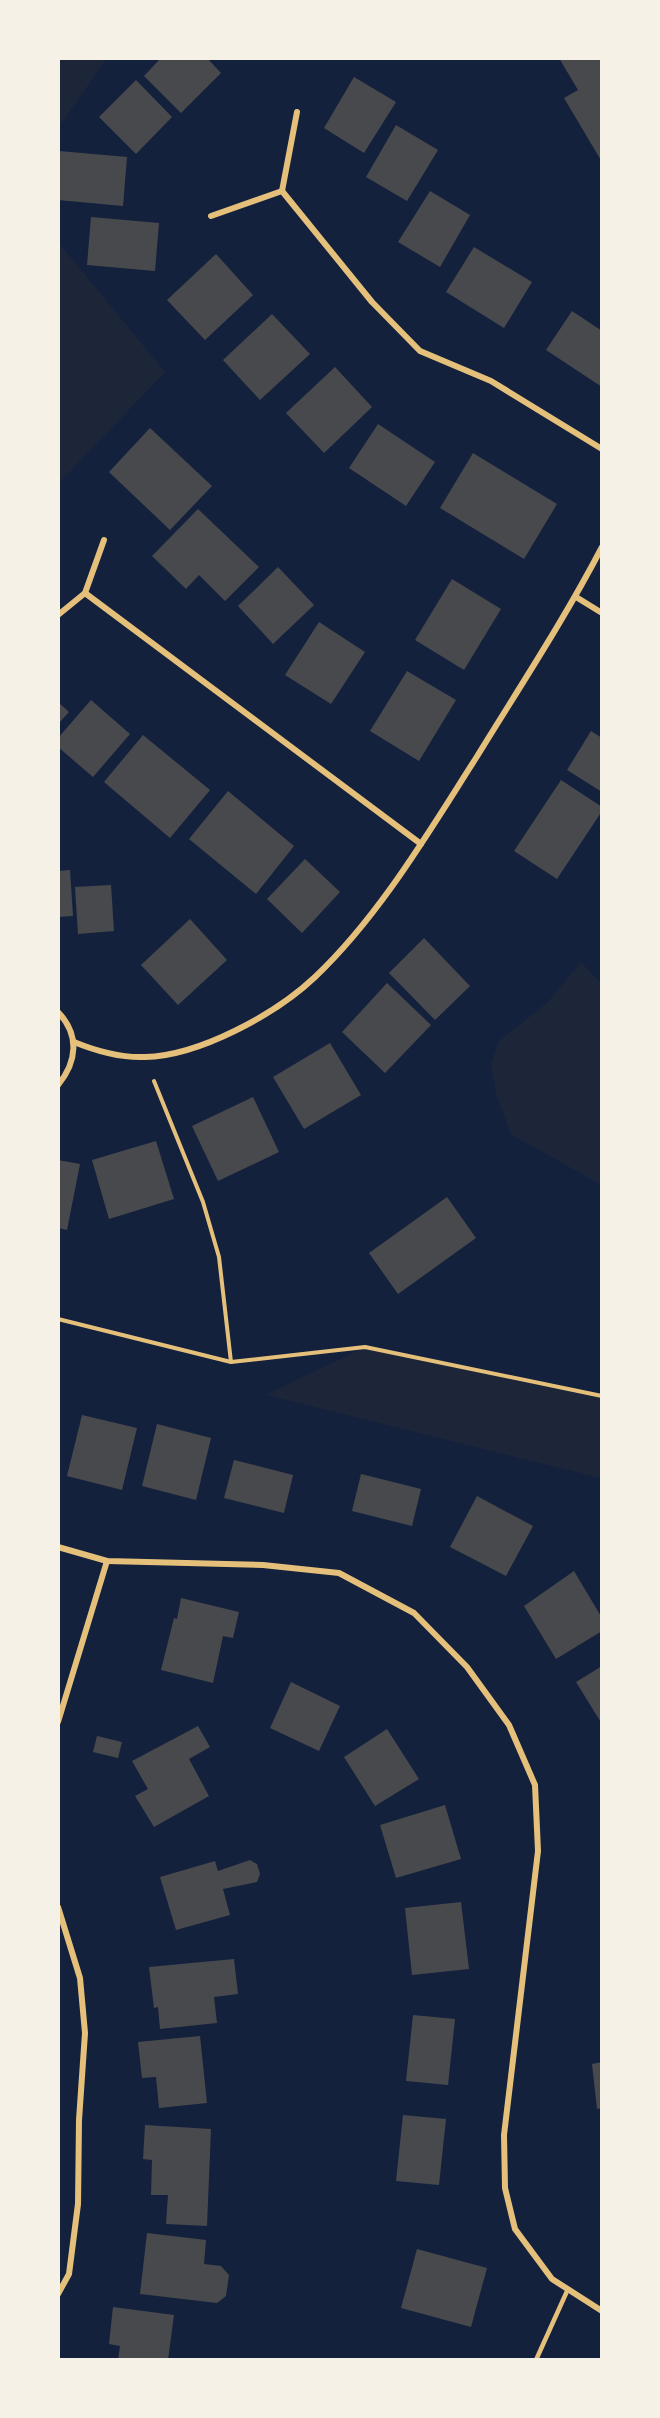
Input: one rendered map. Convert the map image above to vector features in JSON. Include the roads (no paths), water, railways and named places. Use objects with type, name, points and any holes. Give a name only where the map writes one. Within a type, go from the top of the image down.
[{"type":"street","points":[[297,112],[282,191],[372,302],[420,351],[491,381],[602,449]]},
{"type":"street","points":[[211,216],[282,191]]},
{"type":"street","points":[[58,615],[84,593],[104,540]]},
{"type":"street","points":[[74,1042],[98,1052],[145,1057],[192,1049],[230,1034],[314,979],[387,892],[421,844],[576,597],[602,547]]},
{"type":"street","points":[[84,593],[421,844]]},
{"type":"street","points":[[576,597],[602,612]]},
{"type":"street","points":[[58,1012],[70,1027],[74,1042],[74,1058],[68,1073],[58,1085]]},
{"type":"street","points":[[58,1548],[107,1561],[263,1565],[339,1573],[414,1613],[467,1667],[509,1725],[535,1785],[538,1851],[504,2135],[505,2188],[515,2229],[552,2279],[602,2311]]},
{"type":"street","points":[[58,1722],[107,1561]]},
{"type":"street","points":[[58,1907],[80,1978],[85,2033],[79,2120],[78,2204],[69,2274],[58,2294]]},
{"type":"lane","points":[[536,2360],[568,2289]]}]
